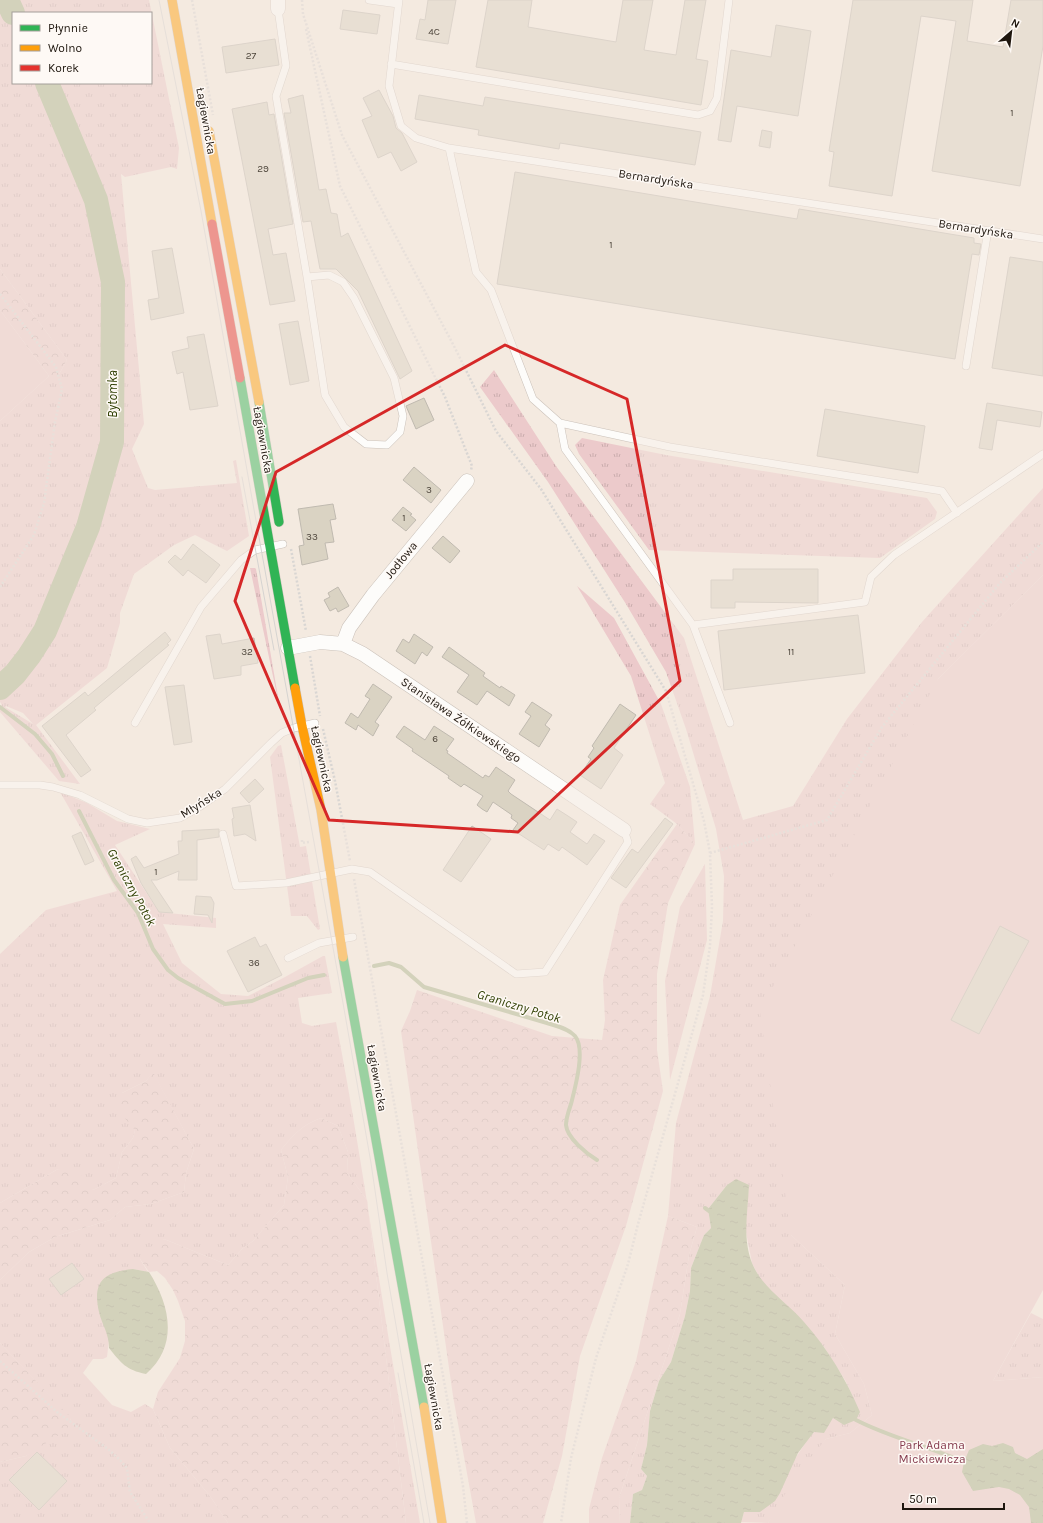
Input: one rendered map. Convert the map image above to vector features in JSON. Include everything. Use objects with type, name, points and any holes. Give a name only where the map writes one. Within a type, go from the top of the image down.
[{"type":"main road","name":"Łagiewnicka","points":[[172,0],[269,546],[298,646],[302,726],[320,810],[340,939],[421,1393],[442,1523]]},
{"type":"main road","name":"Łagiewnicka","points":[[207,119],[249,345],[282,540]]},
{"type":"street","name":"Jodłowa","points":[[343,644],[350,628],[372,595],[467,481]]},
{"type":"street","name":"Stanisława Żółkiewskiego","points":[[298,646],[320,642],[343,644],[363,654],[624,830]]},
{"type":"lane","points":[[369,0],[398,2]]},
{"type":"lane","points":[[391,64],[698,115],[710,111],[717,98],[729,0]]},
{"type":"lane","name":"Bernardyńska","points":[[398,2],[389,86],[401,126],[416,138],[449,148],[1043,239]]},
{"type":"lane","points":[[278,4],[286,66],[276,96],[307,277],[325,395],[344,427],[366,444],[387,445],[400,432],[403,416],[394,378],[354,298],[343,282],[329,275],[307,277]]},
{"type":"lane","points":[[449,148],[476,272],[491,290],[533,399],[560,424],[670,447],[942,491],[957,512]]},
{"type":"lane","points":[[966,366],[988,230]]},
{"type":"lane","points":[[560,424],[565,449],[693,625],[730,723]]},
{"type":"lane","points":[[693,625],[865,602],[871,577],[894,555],[1043,454]]},
{"type":"lane","points":[[135,723],[201,607],[241,560],[255,550],[282,540]]},
{"type":"lane","name":"Młyńska","points":[[0,786],[40,785],[53,787],[80,795],[128,819],[147,824],[180,818],[201,806],[225,789],[271,742],[282,734],[302,726],[315,723]]},
{"type":"lane","points":[[223,834],[236,886],[286,883],[352,869],[370,872],[516,974],[545,972],[628,842],[624,830]]},
{"type":"lane","points":[[288,958],[319,943],[353,937]]},
{"type":"path","points":[[302,0],[303,14],[340,186],[445,397],[472,466],[467,481]]},
{"type":"path","points":[[303,14],[342,135],[455,348],[496,431],[541,489],[666,691],[704,822],[710,854],[712,907],[710,946],[703,995],[628,1264],[596,1358],[571,1458],[561,1523]]},
{"type":"path","points":[[0,294],[56,367],[62,389],[55,422],[44,503],[40,516],[34,535],[0,587]]},
{"type":"path","points":[[710,854],[827,820],[882,727],[1000,583],[1043,542]]},
{"type":"path","points":[[354,882],[449,1409],[467,1523]]},
{"type":"path","points":[[0,1362],[57,1412],[108,1449],[119,1459],[127,1468],[130,1492],[150,1523]]},
{"type":"highlighted area","points":[[505,345],[627,399],[680,681],[518,832],[329,820],[235,601],[276,472]]},
{"type":"green space","points":[[0,0],[149,0],[151,12],[12,12],[12,84],[152,84],[152,15],[179,148],[177,169],[171,167],[125,177],[121,174],[144,424],[132,449],[148,488],[155,490],[237,483],[233,461],[236,460],[249,536],[227,551],[195,535],[174,545],[134,574],[120,613],[120,623],[107,668],[36,725],[80,784],[59,781],[0,712],[0,706],[2,705],[0,702],[0,421],[49,376],[58,376],[67,360],[0,269]],"holes":[[[6,706],[23,713],[33,724],[5,707]]]},
{"type":"green space","points":[[0,269],[67,360],[58,376],[49,376],[0,310]]},
{"type":"green space","points":[[0,310],[49,376],[0,421]]},
{"type":"green space","points":[[494,370],[556,466],[684,638],[743,820],[793,806],[847,719],[922,622],[1043,488],[1043,575],[938,679],[791,1235],[845,1285],[835,1334],[864,1384],[872,1415],[850,1433],[826,1439],[768,1523],[741,1522],[744,1512],[760,1512],[808,1439],[814,1432],[824,1432],[833,1418],[853,1397],[845,1380],[824,1347],[760,1279],[752,1263],[745,1227],[749,1185],[727,1185],[708,1209],[711,1228],[704,1235],[691,1268],[690,1291],[685,1316],[671,1362],[659,1381],[650,1411],[647,1445],[641,1469],[647,1476],[642,1490],[633,1494],[630,1523],[620,1523],[619,1498],[680,1314],[689,1255],[697,1227],[668,1216],[676,1123],[710,996],[723,921],[724,876],[716,829],[686,729],[666,672],[626,604],[548,482],[480,387]]},
{"type":"green space","points":[[582,438],[666,455],[927,498],[937,512],[935,519],[880,558],[649,550],[579,454],[575,445]]},
{"type":"green space","points":[[250,568],[256,569],[281,714]]},
{"type":"green space","name":"Park Adama Mickiewicza","points":[[1043,575],[1043,1290],[993,1381],[1043,1377],[1043,1523],[768,1523],[797,1474],[826,1439],[850,1433],[872,1415],[864,1384],[835,1334],[845,1285],[791,1235],[760,1011],[938,679]]},
{"type":"green space","points":[[577,586],[614,618],[661,704],[690,787],[695,844],[677,824],[650,804],[665,783],[631,676]]},
{"type":"green space","points":[[281,745],[300,847],[306,846],[320,929],[318,930],[307,916],[291,916],[270,757],[278,746]]},
{"type":"green space","points":[[60,792],[87,803],[117,821],[150,829],[115,845],[159,912],[216,918],[216,928],[163,924],[182,963],[221,994],[248,996],[325,956],[332,993],[298,998],[302,1023],[312,1026],[336,1022],[367,1199],[347,1173],[348,1152],[338,1126],[321,1118],[303,1127],[281,1150],[288,1177],[284,1205],[253,1241],[242,1249],[228,1265],[164,1239],[140,1259],[148,1272],[133,1269],[106,1329],[109,1339],[107,1357],[103,1359],[93,1359],[83,1373],[112,1405],[131,1412],[145,1404],[153,1409],[170,1448],[210,1496],[228,1523],[0,1523],[0,1462],[26,1456],[71,1419],[0,1343],[0,1280],[29,1252],[55,1237],[110,1220],[125,1207],[151,1204],[184,1192],[186,1173],[194,1149],[153,1073],[146,1081],[122,1093],[135,1130],[133,1138],[122,1152],[116,1178],[93,1190],[58,1169],[0,1203],[0,954],[46,910],[117,891]]},
{"type":"green space","points":[[677,824],[695,844],[668,903],[657,974],[657,1050],[663,1091],[626,1226],[580,1356],[562,1456],[543,1523],[476,1523],[453,1396],[401,1031],[417,990],[552,1036],[602,1040],[605,1020],[603,980],[620,905]]},
{"type":"green space","points":[[705,864],[707,940],[670,1080],[665,981],[680,907]]},
{"type":"green space","points":[[153,1072],[194,1149],[186,1173],[184,1192],[151,1204],[125,1207],[110,1220],[55,1237],[29,1252],[0,1280],[0,1203],[58,1169],[86,1177],[93,1190],[116,1178],[122,1152],[133,1138],[135,1130],[113,1105],[122,1093],[146,1081]]},
{"type":"green space","points":[[321,1118],[338,1126],[348,1152],[347,1173],[367,1200],[406,1523],[228,1523],[210,1496],[170,1448],[153,1409],[158,1392],[180,1358],[185,1341],[185,1321],[173,1290],[165,1278],[157,1271],[149,1272],[140,1259],[142,1252],[164,1239],[228,1265],[242,1249],[253,1241],[284,1205],[288,1177],[281,1150],[298,1131]]},
{"type":"green space","points":[[368,1208],[388,1335],[420,1523],[406,1523]]},
{"type":"green space","points":[[668,1216],[697,1227],[689,1255],[680,1314],[619,1498],[620,1523],[589,1523],[589,1509],[602,1458],[636,1361]]},
{"type":"green space","points":[[1031,1313],[1043,1319],[1043,1377],[993,1381]]},
{"type":"green space","points":[[0,1343],[71,1418],[67,1430],[26,1456],[0,1462]]},
{"type":"water","points":[[736,1179],[749,1185],[746,1234],[749,1253],[756,1272],[768,1287],[813,1332],[829,1354],[842,1376],[860,1412],[856,1420],[844,1425],[833,1418],[824,1433],[814,1432],[798,1453],[775,1501],[760,1512],[744,1512],[741,1523],[630,1523],[633,1494],[642,1490],[647,1476],[641,1469],[647,1445],[650,1411],[659,1381],[671,1362],[685,1316],[690,1291],[691,1268],[704,1235],[711,1228],[708,1209],[727,1185]]},
{"type":"water","points":[[133,1269],[149,1272],[162,1298],[168,1324],[167,1338],[163,1350],[156,1363],[146,1374],[133,1370],[124,1365],[109,1348],[107,1333],[100,1317],[97,1301],[97,1293],[102,1280],[114,1273]]},
{"type":"water","points":[[1003,1443],[1013,1447],[1015,1453],[1027,1459],[1043,1449],[1043,1523],[1031,1523],[1029,1507],[1020,1495],[1009,1489],[999,1487],[973,1491],[962,1472],[969,1450],[983,1444],[992,1446]]},
{"type":"building","points":[[428,0],[456,0],[448,44],[416,39],[420,19],[425,20]]},
{"type":"building","points":[[488,0],[532,0],[528,27],[616,42],[623,0],[653,0],[644,50],[676,55],[685,0],[706,0],[696,59],[708,61],[701,105],[476,67]]},
{"type":"building","points":[[853,0],[973,0],[967,41],[1003,47],[1011,0],[1043,0],[1043,46],[1020,186],[932,171],[956,21],[921,16],[892,196],[829,186],[834,152],[829,151]]},
{"type":"building","points":[[343,10],[380,15],[377,34],[340,29]]},
{"type":"building","points":[[776,25],[811,31],[798,116],[737,106],[731,142],[718,140],[731,50],[771,57]]},
{"type":"building","points":[[275,39],[279,65],[226,73],[222,47]]},
{"type":"building","points":[[379,90],[393,116],[396,128],[402,133],[417,162],[401,171],[391,152],[378,158],[362,120],[372,116],[363,98]]},
{"type":"building","points":[[303,95],[319,190],[326,189],[331,213],[337,214],[341,237],[348,233],[412,371],[400,379],[358,291],[336,269],[320,269],[311,221],[303,222],[284,113],[291,113],[288,99]]},
{"type":"building","points":[[419,95],[483,106],[485,97],[701,132],[695,165],[560,143],[559,149],[478,135],[479,130],[415,119]]},
{"type":"building","points":[[267,102],[269,115],[274,114],[293,224],[268,229],[273,255],[286,253],[295,301],[270,305],[232,109]]},
{"type":"building","points":[[762,130],[772,132],[770,148],[759,146]]},
{"type":"building","points":[[515,172],[797,219],[799,209],[974,238],[974,243],[981,244],[979,255],[972,254],[955,359],[497,284]]},
{"type":"building","points":[[172,248],[184,313],[151,320],[148,300],[159,298],[152,251]]},
{"type":"building","points":[[1010,257],[1043,262],[1043,376],[992,368]]},
{"type":"building","points":[[298,321],[309,381],[290,385],[279,324]]},
{"type":"building","points":[[204,334],[218,406],[190,410],[183,372],[177,374],[172,352],[189,348],[187,337]]},
{"type":"building","points":[[424,398],[434,420],[416,429],[406,406]]},
{"type":"building","points":[[987,403],[1042,412],[1040,427],[997,420],[992,450],[979,448]]},
{"type":"building","points":[[825,409],[925,426],[918,473],[817,456]]},
{"type":"building","points":[[414,467],[441,490],[431,503],[403,480]]},
{"type":"building","points":[[333,504],[336,519],[330,520],[334,542],[325,543],[328,559],[302,565],[299,546],[304,545],[298,509]]},
{"type":"building","points":[[403,507],[412,514],[410,515],[416,520],[406,531],[392,520]]},
{"type":"building","points":[[443,536],[460,551],[450,563],[432,548]]},
{"type":"building","points":[[193,544],[220,565],[206,583],[188,570],[183,576],[168,562],[175,555],[181,560]]},
{"type":"building","points":[[733,569],[818,569],[818,603],[735,602],[735,608],[711,608],[711,580],[733,580]]},
{"type":"building","points":[[338,587],[349,606],[338,612],[336,608],[330,611],[324,600],[330,597],[328,593]]},
{"type":"building","points":[[858,615],[865,673],[724,690],[718,631]]},
{"type":"building","points":[[165,632],[171,640],[167,644],[169,645],[94,708],[96,710],[66,735],[91,770],[81,777],[42,726],[85,692],[88,696]]},
{"type":"building","points":[[220,634],[222,644],[254,638],[258,663],[241,666],[241,675],[214,679],[206,636]]},
{"type":"building","points":[[414,634],[433,647],[427,656],[422,652],[415,664],[396,651],[403,639],[409,643]]},
{"type":"building","points":[[449,647],[485,673],[483,676],[500,688],[501,686],[515,695],[509,706],[487,691],[477,705],[457,692],[469,675],[442,657]]},
{"type":"building","points":[[373,684],[392,697],[375,722],[379,725],[373,736],[358,725],[356,730],[345,723],[351,713],[358,718],[370,699],[365,696]]},
{"type":"building","points":[[184,685],[192,742],[174,745],[165,687]]},
{"type":"building","points":[[532,702],[552,715],[545,725],[550,729],[539,747],[519,734],[531,716],[525,712]]},
{"type":"building","points":[[620,704],[636,715],[614,748],[623,755],[601,789],[580,775],[591,759],[588,757],[594,748],[592,746]]},
{"type":"building","points":[[404,726],[425,740],[434,726],[454,739],[446,750],[448,751],[447,753],[483,778],[485,775],[489,777],[496,767],[515,780],[508,791],[511,794],[550,820],[557,809],[568,816],[577,822],[570,832],[587,844],[594,834],[605,841],[587,865],[562,847],[559,851],[548,844],[544,850],[513,830],[518,823],[511,818],[512,815],[493,802],[487,812],[482,809],[477,805],[483,796],[464,784],[461,787],[448,778],[449,776],[412,751],[413,749],[396,737]]},
{"type":"building","points":[[255,779],[264,789],[249,803],[240,793]]},
{"type":"building","points":[[250,805],[256,841],[245,834],[234,836],[232,819],[234,818],[232,808]]},
{"type":"building","points":[[665,818],[673,824],[626,888],[611,878],[632,849],[638,853]]},
{"type":"building","points":[[472,826],[491,839],[461,882],[443,870]]},
{"type":"building","points":[[219,829],[219,837],[197,840],[197,880],[178,880],[179,871],[157,880],[151,880],[173,913],[159,912],[141,883],[131,859],[136,856],[144,868],[179,854],[178,841],[182,841],[182,831]]},
{"type":"building","points":[[81,832],[94,861],[85,865],[72,836]]},
{"type":"building","points":[[196,896],[211,897],[214,903],[212,923],[208,915],[194,914]]},
{"type":"building","points":[[1000,926],[1029,941],[979,1034],[951,1020]]},
{"type":"building","points":[[255,937],[260,947],[266,944],[282,975],[248,992],[227,951]]},
{"type":"building","points":[[72,1263],[84,1279],[61,1295],[49,1279]]},
{"type":"building","points":[[37,1452],[67,1481],[39,1510],[9,1480]]},
{"type":"waterway","name":"Bytomka","points":[[7,0],[13,12]]},
{"type":"waterway","name":"Bytomka","points":[[0,688],[15,674],[45,631],[88,527],[112,442],[113,282],[96,200],[47,84]]},
{"type":"waterway","name":"Graniczny Potok","points":[[0,707],[35,734],[52,754],[63,776]]},
{"type":"waterway","name":"Graniczny Potok","points":[[79,811],[114,880],[138,913],[153,949],[168,970],[178,978],[225,1004],[252,1001],[308,978],[324,975]]},
{"type":"waterway","name":"Graniczny Potok","points":[[374,966],[389,963],[401,967],[424,987],[558,1026],[572,1033],[578,1042],[580,1059],[577,1079],[566,1125],[567,1130],[574,1140],[583,1150],[597,1160]]},
{"type":"waterway","name":"Graniczny Potok","points":[[705,1208],[712,1213]]},
{"type":"waterway","points":[[856,1420],[883,1432],[964,1462]]},
{"type":"tram line","points":[[159,0],[201,211],[343,1003],[371,1163],[387,1273],[430,1523]]},
{"type":"tram line","points":[[242,477],[274,650]]},
{"type":"tram line","points":[[398,1373],[424,1523]]},
{"type":"traffic: fast","points":[[240,378],[295,688]]},
{"type":"traffic: fast","points":[[259,402],[279,522]]},
{"type":"traffic: fast","points":[[343,957],[424,1407]]},
{"type":"traffic: slow","points":[[172,0],[212,224]]},
{"type":"traffic: slow","points":[[209,131],[259,402]]},
{"type":"traffic: slow","points":[[295,688],[321,810],[343,957]]},
{"type":"traffic: slow","points":[[424,1407],[442,1523]]},
{"type":"traffic: jam","points":[[212,224],[240,378]]}]
